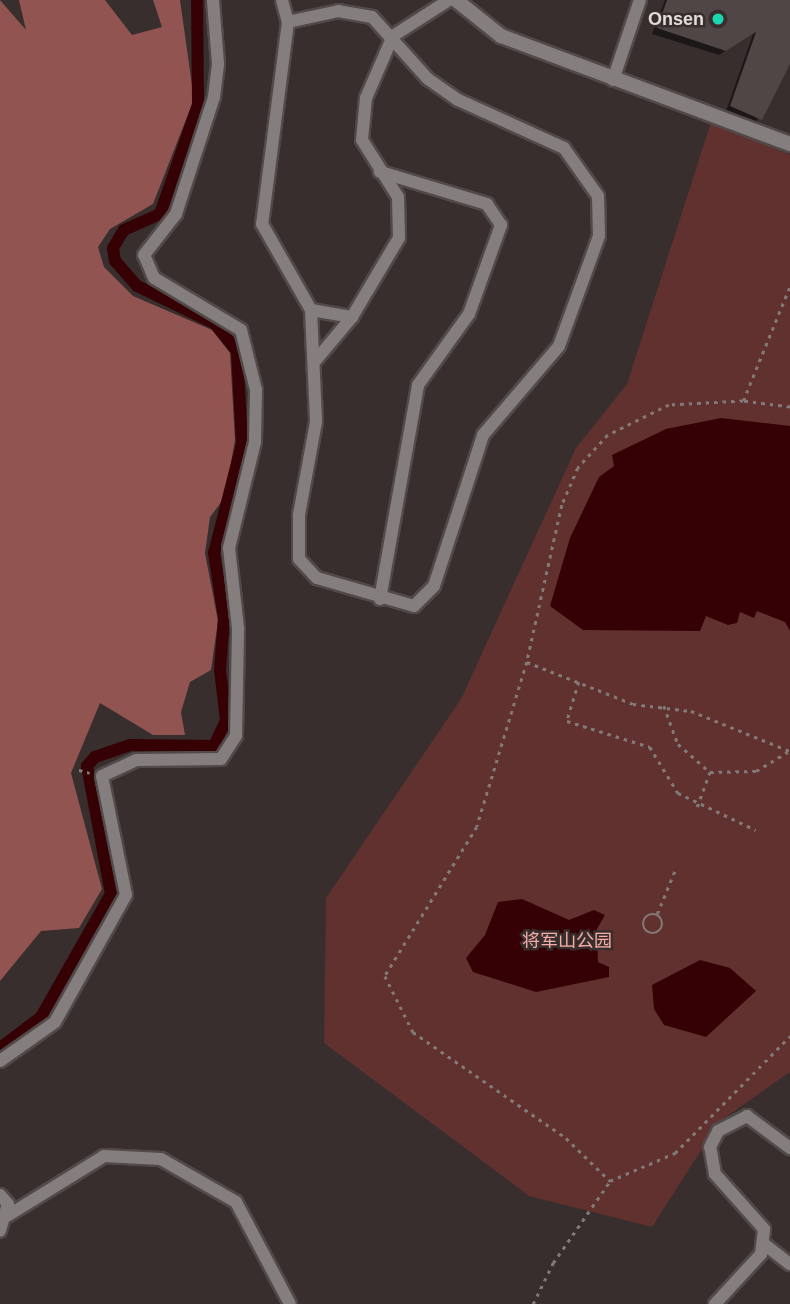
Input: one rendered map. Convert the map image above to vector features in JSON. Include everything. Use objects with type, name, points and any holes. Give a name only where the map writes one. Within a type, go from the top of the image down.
[{"type":"street","points":[[0,1061],[55,1022],[126,895],[102,776],[138,760],[221,758],[236,736],[238,628],[229,548],[255,442],[256,390],[241,330],[224,314],[154,278],[144,255],[176,215],[214,97],[218,64],[213,0]]},
{"type":"street","points":[[282,0],[288,22],[262,224],[311,310],[316,360],[299,559],[317,578],[380,599],[414,606],[434,586],[474,453],[559,346],[602,215],[590,178],[564,148],[458,100],[427,78],[393,36],[356,12],[288,22]]},
{"type":"street","points":[[316,360],[352,317],[399,237],[398,197],[380,173],[360,122],[393,36],[449,0]]},
{"type":"street","points":[[456,0],[501,36],[790,144]]},
{"type":"street","points":[[613,80],[640,0]]},
{"type":"street","points":[[380,173],[487,204],[501,225],[469,314],[418,385],[380,599]]},
{"type":"street","points":[[311,310],[352,317]]},
{"type":"street","points":[[790,1148],[747,1116],[731,1119],[710,1147],[716,1174],[758,1219],[764,1244],[790,1264]]},
{"type":"street","points":[[0,1231],[7,1216],[104,1156],[161,1159],[236,1202],[290,1304]]},
{"type":"street","points":[[0,1195],[7,1216]]},
{"type":"street","points":[[716,1304],[764,1244]]},
{"type":"path","points":[[743,401],[790,286]]},
{"type":"path","points":[[610,1181],[566,1138],[412,1032],[385,976],[477,827],[527,662],[562,505],[594,449],[669,405],[743,401],[790,407]]},
{"type":"path","points":[[527,662],[633,704],[664,706],[789,751]]},
{"type":"path","points":[[579,682],[567,721],[650,747],[669,785],[755,830]]},
{"type":"path","points":[[664,706],[678,744],[710,772],[756,771],[789,751]]},
{"type":"path","points":[[79,770],[93,774]]},
{"type":"path","points":[[697,807],[710,772]]},
{"type":"path","points":[[657,914],[663,926],[649,933],[643,920],[657,914],[676,868]]},
{"type":"path","points":[[533,1304],[553,1263],[610,1181],[675,1153],[790,1036]]},
{"type":"green space","name":"将军山公园","points":[[711,122],[790,155],[790,1072],[720,1121],[652,1227],[529,1196],[324,1043],[326,898],[461,699],[576,448],[627,384]]},
{"type":"shaded area","points":[[0,0],[26,30],[19,0],[105,0],[132,35],[162,27],[153,0],[180,0],[194,99],[153,204],[110,229],[98,247],[104,267],[133,296],[212,330],[230,353],[235,440],[225,497],[210,517],[205,553],[218,621],[211,670],[190,682],[181,712],[185,735],[153,735],[100,703],[71,773],[102,889],[79,928],[41,931],[0,981]]},
{"type":"shaded area","points":[[721,418],[790,426],[790,631],[785,622],[757,611],[754,618],[740,612],[737,623],[728,625],[706,616],[700,631],[583,630],[550,606],[570,538],[599,477],[614,466],[612,455],[666,429]]},
{"type":"shaded area","points":[[522,899],[569,920],[594,910],[605,915],[597,929],[598,962],[609,967],[609,977],[536,992],[473,972],[466,958],[485,935],[498,902]]},
{"type":"shaded area","points":[[700,960],[730,968],[756,991],[706,1037],[664,1025],[654,1009],[652,985]]},
{"type":"building","points":[[667,0],[790,0],[790,64],[762,120],[730,106],[756,32],[726,51],[657,28]]},
{"type":"waterway","points":[[0,1048],[41,1017],[111,894],[87,766],[95,757],[130,745],[214,746],[226,720],[220,670],[224,618],[214,553],[242,444],[237,351],[214,323],[137,286],[115,261],[113,248],[124,230],[160,214],[198,105],[197,0]]},
{"type":"place","name":"Onsen","points":[[718,19]]}]
